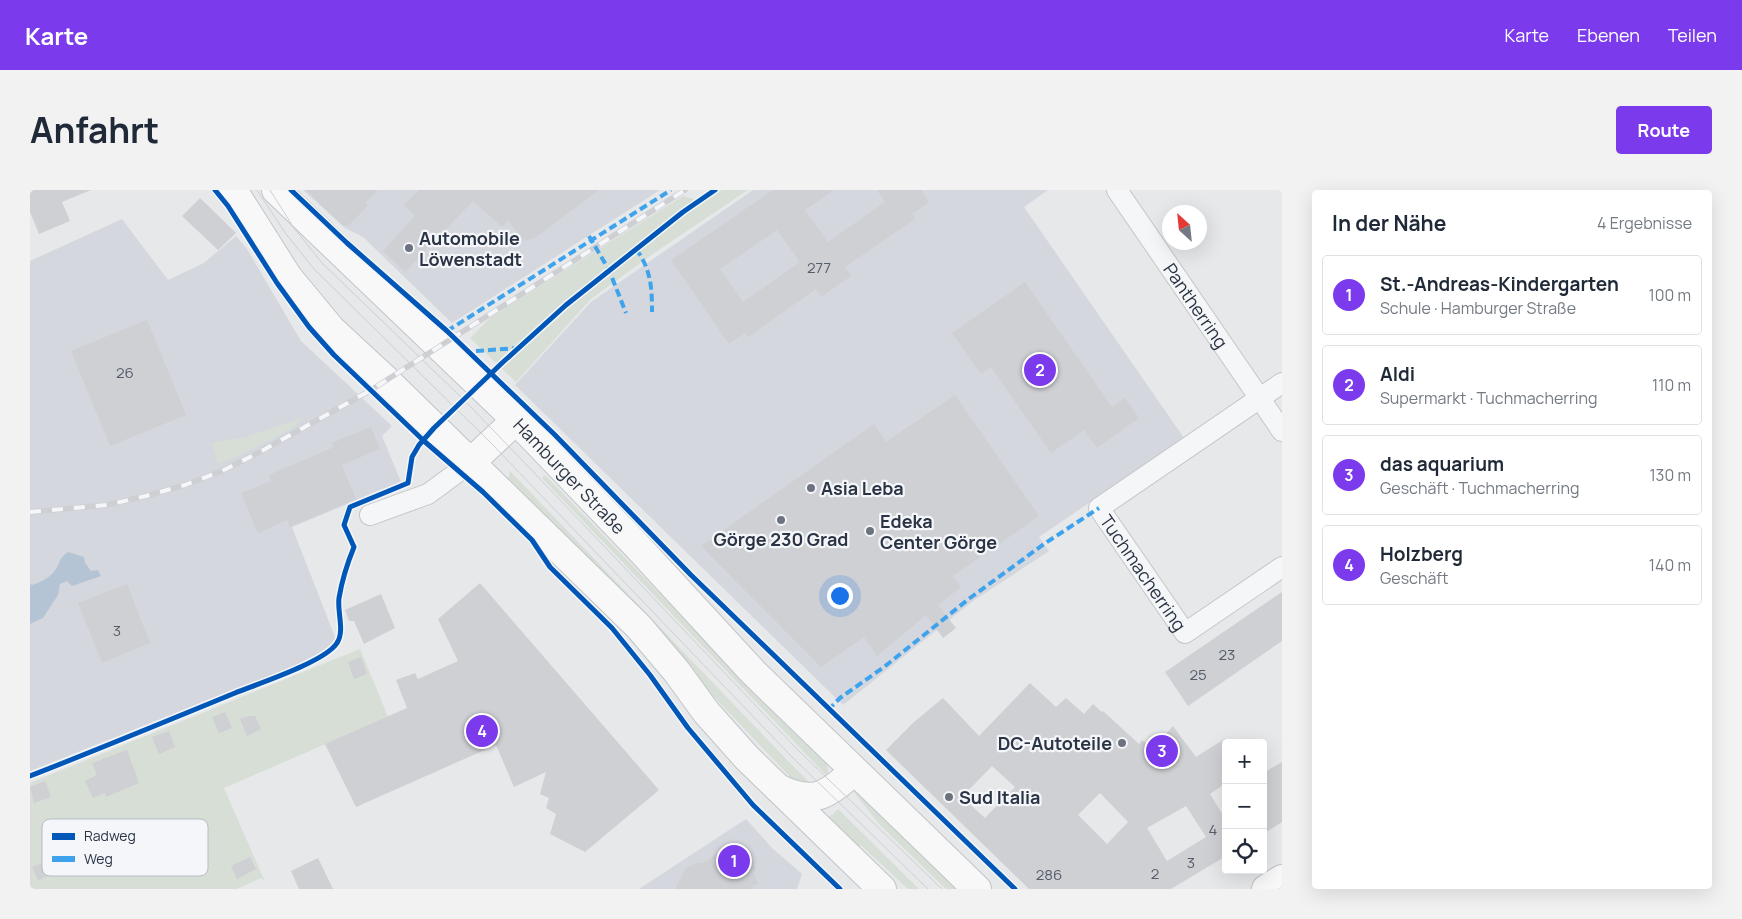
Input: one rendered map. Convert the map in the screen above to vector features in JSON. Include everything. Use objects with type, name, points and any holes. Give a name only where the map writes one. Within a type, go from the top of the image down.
[{"type":"main road","points":[[233,190],[288,278],[332,329],[639,627],[677,672],[706,712],[746,758],[882,889]]},
{"type":"main road","name":"Hamburger Straße","points":[[276,190],[516,420],[637,546],[753,672],[977,889]]},
{"type":"main road","points":[[470,463],[516,420]]},
{"type":"main road","points":[[777,787],[800,797],[813,798],[836,787],[854,770]]},
{"type":"main road","points":[[1266,889],[1282,879]]},
{"type":"street","name":"Pantherring","points":[[1117,190],[1259,399]]},
{"type":"street","points":[[1282,383],[1259,399],[1282,431]]},
{"type":"street","name":"Tuchmacherring","points":[[1259,399],[1099,508],[1185,633],[1282,566]]},
{"type":"street","points":[[370,515],[428,494],[470,463]]},
{"type":"shaded area","points":[[303,190],[660,190],[452,323],[363,237],[345,228]]},
{"type":"shaded area","points":[[722,190],[748,190],[657,251],[591,299],[516,382],[470,338],[491,317],[683,196],[704,202]]},
{"type":"shaded area","points":[[753,190],[1048,190],[1024,207],[1184,438],[1039,537],[1049,551],[973,601],[843,705],[515,385],[591,302]]},
{"type":"shaded area","points":[[122,219],[168,280],[204,263],[236,236],[247,249],[301,341],[392,426],[382,436],[401,482],[292,527],[335,637],[332,645],[312,659],[30,771],[30,261]]},
{"type":"shaded area","points":[[302,418],[292,429],[218,464],[212,443],[246,437]]},
{"type":"shaded area","points":[[510,471],[814,787],[794,781],[508,480]]},
{"type":"shaded area","points":[[545,475],[747,684],[827,760],[828,774],[826,775],[542,478]]},
{"type":"shaded area","points":[[360,649],[388,717],[224,788],[265,882],[261,878],[237,889],[30,889],[30,783]]},
{"type":"shaded area","points":[[857,789],[960,889],[946,889],[880,825],[854,792]]},
{"type":"shaded area","points":[[838,809],[919,889],[908,889],[862,846],[851,844],[823,818],[832,815]]},
{"type":"shaded area","points":[[746,819],[772,848],[802,874],[797,889],[639,889]]},
{"type":"water","points":[[68,552],[84,557],[85,563],[91,571],[98,570],[101,576],[72,586],[67,581],[60,584],[58,595],[43,618],[30,624],[30,584],[39,582],[51,575]]},
{"type":"building","points":[[30,190],[91,190],[62,202],[70,221],[39,234],[30,212]]},
{"type":"building","points":[[306,190],[378,190],[365,203],[368,206],[349,225],[343,226]]},
{"type":"building","points":[[419,190],[599,190],[535,238],[523,241],[508,220],[502,227],[473,201],[405,272],[383,251],[415,216],[404,205]]},
{"type":"building","points":[[773,190],[834,190],[805,210],[828,242],[885,202],[877,190],[921,190],[929,202],[912,214],[915,219],[845,267],[851,276],[821,297],[816,289],[748,337],[745,333],[729,344],[671,260]],"holes":[[[777,230],[800,262],[743,302],[720,269]]]},
{"type":"building","points":[[200,198],[236,233],[218,250],[182,216]]},
{"type":"building","points":[[1025,282],[1112,407],[1125,398],[1139,418],[1097,448],[1084,430],[1051,453],[991,367],[981,374],[952,333]]},
{"type":"building","points":[[147,320],[186,415],[110,446],[71,351]]},
{"type":"building","name":"Edeka Center Görge","points":[[955,395],[1039,516],[953,576],[961,587],[938,605],[956,628],[943,638],[926,615],[877,656],[864,637],[821,667],[701,546],[874,424],[886,442]]},
{"type":"building","points":[[371,427],[380,449],[342,465],[356,499],[290,527],[287,520],[258,533],[241,493],[271,481],[269,475],[334,447],[332,443]]},
{"type":"building","points":[[480,583],[659,790],[585,852],[550,834],[556,814],[546,808],[549,798],[540,794],[546,772],[514,787],[496,745],[356,807],[325,744],[407,708],[396,680],[415,673],[418,679],[458,661],[438,619]]},
{"type":"building","points":[[127,584],[150,643],[102,663],[78,603]]},
{"type":"building","points":[[1282,592],[1282,641],[1188,706],[1165,672]]},
{"type":"building","points":[[381,594],[395,628],[364,644],[354,621],[349,621],[345,610]]},
{"type":"building","points":[[361,657],[367,674],[354,679],[348,662]]},
{"type":"building","points":[[1030,683],[1056,707],[1066,698],[1084,714],[1093,704],[1139,744],[1142,740],[1152,749],[1173,726],[1196,757],[1222,741],[1222,786],[1210,794],[1222,814],[1222,858],[1171,889],[1029,889],[886,750],[914,722],[943,698],[979,736]],"holes":[[[992,766],[1015,787],[985,818],[962,797]],[[1100,793],[1128,822],[1107,844],[1078,815]],[[1186,806],[1206,837],[1167,861],[1147,828]]]},
{"type":"building","points":[[225,712],[232,728],[219,733],[212,717]]},
{"type":"building","points":[[255,716],[261,729],[247,736],[240,719]]},
{"type":"building","points":[[169,731],[175,747],[159,754],[152,737]]},
{"type":"building","points":[[127,750],[139,783],[106,797],[105,793],[93,798],[85,781],[97,775],[92,763]]},
{"type":"building","points":[[1282,762],[1282,822],[1267,831],[1267,784],[1267,771]]},
{"type":"building","points":[[45,781],[51,797],[34,803],[30,787]]},
{"type":"building","points":[[734,842],[745,857],[749,855],[756,870],[753,872],[758,884],[752,885],[753,889],[675,889],[686,868],[697,863],[703,863]]},
{"type":"building","points":[[250,857],[256,869],[237,879],[231,866]]},
{"type":"building","points":[[318,858],[333,889],[299,889],[291,871]]},
{"type":"building","points":[[42,863],[42,876],[48,876],[38,880],[32,867]]},
{"type":"tram line","points":[[257,190],[286,234],[315,270],[491,443],[791,756],[928,889]]},
{"type":"tram line","points":[[270,190],[294,228],[322,263],[464,400],[797,749],[942,889]]},
{"type":"railway","points":[[30,512],[107,505],[185,485],[222,471],[371,390],[685,190]]},
{"type":"marked path","points":[[447,331],[671,190]]},
{"type":"marked path","points":[[589,236],[609,270],[626,313]]},
{"type":"marked path","points":[[636,249],[648,271],[652,295],[652,312]]},
{"type":"marked path","points":[[476,351],[518,348]]},
{"type":"marked path","points":[[828,710],[840,698],[884,667],[970,598],[1044,544],[1099,508]]},
{"type":"cycle path","points":[[215,190],[228,206],[277,283],[309,327],[334,355],[424,441],[483,492],[532,540],[550,567],[612,628],[650,675],[688,728],[753,805],[840,889]]},
{"type":"cycle path","points":[[291,190],[347,243],[447,331],[555,435],[691,575],[1015,889]]},
{"type":"cycle path","points":[[30,776],[290,672],[319,658],[330,650],[339,638],[341,627],[339,598],[345,572],[354,547],[344,525],[350,507],[408,483],[412,457],[419,445],[434,428],[502,363],[566,305],[683,212],[715,190]]},
{"type":"place","name":"Automobile Löwenstadt","points":[[409,248]]},
{"type":"place","name":"Aldi","points":[[1040,370]]},
{"type":"place","name":"Asia Leba","points":[[811,488]]},
{"type":"place","name":"Görge 230 Grad","points":[[781,520]]},
{"type":"place","name":"Edeka Center Görge","points":[[870,531]]},
{"type":"place","name":"Holzberg","points":[[482,731]]},
{"type":"place","name":"DC-Autoteile","points":[[1122,743]]},
{"type":"place","name":"das aquarium","points":[[1162,751]]},
{"type":"place","name":"Sud Italia","points":[[949,797]]},
{"type":"place","name":"St.-Andreas-Kindergarten","points":[[734,861]]}]
